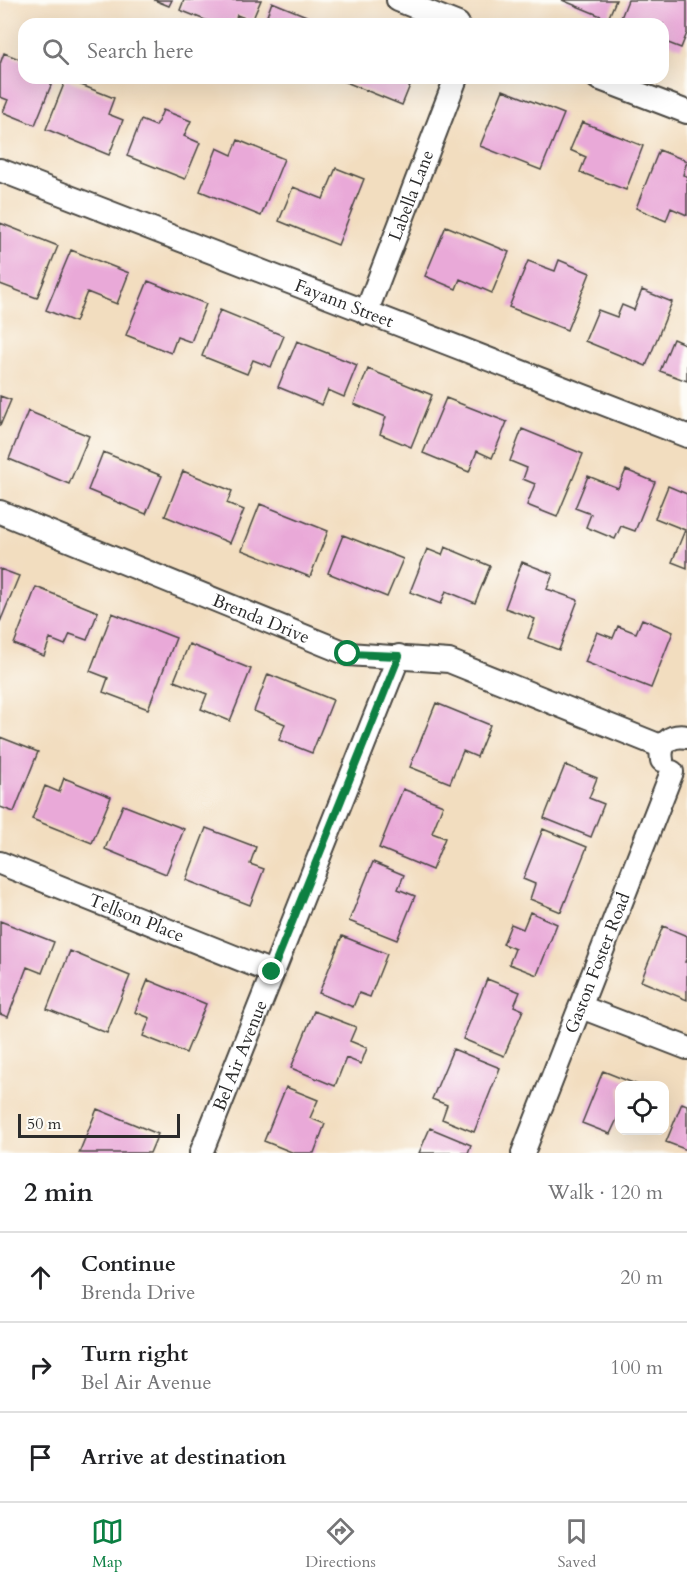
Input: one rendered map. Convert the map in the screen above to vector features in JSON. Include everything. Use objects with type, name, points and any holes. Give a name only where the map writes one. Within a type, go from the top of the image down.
[{"type":"street","points":[[398,0],[443,18]]},
{"type":"street","name":"Labella Lane","points":[[366,313],[454,84]]},
{"type":"street","points":[[614,84],[687,112]]},
{"type":"street","name":"Fayann Street","points":[[0,170],[687,436]]},
{"type":"street","name":"Brenda Drive","points":[[0,512],[348,654],[399,656],[449,662],[663,747]]},
{"type":"street","name":"Bel Air Avenue","points":[[201,1153],[399,656]]},
{"type":"street","points":[[679,772],[663,762],[661,756],[668,740],[687,735]]},
{"type":"street","name":"Gaston Foster Road","points":[[523,1153],[679,772]]},
{"type":"street","name":"Tellson Place","points":[[0,863],[272,972]]},
{"type":"street","points":[[581,1007],[687,1048]]},
{"type":"building","points":[[154,0],[172,0],[169,6]]},
{"type":"building","points":[[184,0],[261,0],[253,18],[237,15],[236,18],[200,18],[180,10]]},
{"type":"building","points":[[562,0],[616,0],[608,18]]},
{"type":"building","points":[[628,0],[687,0],[687,33],[681,48],[669,43],[669,18],[621,18]]},
{"type":"building","points":[[272,2],[311,18],[266,18]]},
{"type":"building","points":[[4,53],[18,59],[18,84],[52,84],[35,125],[3,112],[8,100],[0,97],[0,64]]},
{"type":"building","points":[[64,84],[79,84],[114,98],[108,114],[123,120],[109,155],[46,129]]},
{"type":"building","points":[[351,84],[411,84],[402,105]]},
{"type":"building","points":[[503,90],[564,114],[541,170],[480,146]]},
{"type":"building","points":[[163,110],[191,121],[184,136],[200,143],[185,179],[127,156],[141,120],[156,126]]},
{"type":"building","points":[[582,122],[643,146],[626,190],[580,172],[586,157],[570,150]]},
{"type":"building","points":[[238,140],[284,159],[261,216],[200,191],[217,148],[232,155]]},
{"type":"building","points":[[659,150],[687,161],[683,175],[687,176],[687,215],[671,208],[666,221],[636,208]]},
{"type":"building","points":[[336,168],[364,179],[338,245],[279,221],[293,187],[323,199]]},
{"type":"building","points":[[0,223],[58,246],[37,298],[0,284]]},
{"type":"building","points":[[446,226],[509,252],[492,293],[460,279],[456,289],[425,276]]},
{"type":"building","points":[[71,250],[129,273],[117,304],[87,292],[75,322],[46,310]]},
{"type":"building","points":[[559,260],[590,273],[567,330],[509,307],[528,261],[555,271]]},
{"type":"building","points":[[148,281],[206,304],[191,342],[177,337],[171,353],[126,335]]},
{"type":"building","points":[[642,290],[672,302],[646,366],[585,341],[598,310],[617,317],[622,305],[634,310]]},
{"type":"building","points":[[220,310],[284,336],[271,367],[253,360],[247,374],[202,356]]},
{"type":"building","points":[[673,339],[687,345],[687,381],[660,371]]},
{"type":"building","points":[[297,341],[357,365],[344,397],[328,390],[322,405],[278,387]]},
{"type":"building","points":[[368,369],[432,395],[411,447],[380,434],[386,417],[354,404]]},
{"type":"building","points":[[0,396],[11,400],[0,426]]},
{"type":"building","points":[[446,398],[507,422],[492,458],[477,451],[469,472],[423,453]]},
{"type":"building","points":[[28,411],[89,436],[69,484],[9,459]]},
{"type":"building","points":[[522,429],[583,454],[557,517],[527,505],[535,484],[523,479],[527,468],[510,461]]},
{"type":"building","points":[[103,452],[162,476],[146,514],[88,490]]},
{"type":"building","points":[[626,470],[655,482],[635,531],[621,526],[615,539],[586,527],[591,514],[575,508],[588,476],[618,488]]},
{"type":"building","points":[[183,471],[232,491],[227,503],[244,510],[230,543],[165,516]]},
{"type":"building","points":[[668,486],[687,494],[687,568],[672,562],[685,530],[655,518]]},
{"type":"building","points":[[260,504],[328,531],[310,577],[242,550]]},
{"type":"building","points":[[343,535],[403,559],[387,597],[328,573]]},
{"type":"building","points":[[445,547],[490,566],[475,603],[446,591],[441,604],[410,592],[427,549],[442,555]]},
{"type":"building","points":[[522,562],[553,574],[547,589],[578,600],[559,650],[528,638],[535,619],[505,608]]},
{"type":"building","points":[[0,569],[19,576],[0,622]]},
{"type":"building","points":[[36,587],[98,612],[87,640],[70,634],[65,645],[50,639],[44,656],[14,644]]},
{"type":"building","points":[[112,613],[176,638],[148,709],[103,692],[108,678],[90,671]]},
{"type":"building","points":[[642,619],[673,632],[651,688],[585,662],[597,632],[613,638],[618,626],[636,633]]},
{"type":"building","points":[[189,644],[251,669],[230,721],[201,709],[207,694],[174,681]]},
{"type":"building","points":[[268,674],[333,700],[312,753],[279,740],[285,724],[254,711]]},
{"type":"building","points":[[436,703],[490,725],[477,757],[463,751],[450,783],[410,767]]},
{"type":"building","points":[[0,737],[38,752],[14,812],[0,807]]},
{"type":"building","points":[[565,765],[597,778],[589,798],[604,804],[591,837],[544,818]]},
{"type":"building","points":[[64,778],[111,797],[92,843],[32,819],[45,786],[59,792]]},
{"type":"building","points":[[403,789],[443,805],[432,833],[445,838],[432,870],[379,848]]},
{"type":"building","points":[[123,805],[184,829],[166,874],[105,849]]},
{"type":"building","points":[[206,828],[256,847],[250,864],[264,869],[250,905],[186,880]]},
{"type":"building","points":[[543,829],[587,847],[561,912],[530,899],[535,884],[523,879]]},
{"type":"building","points":[[373,862],[404,875],[398,889],[415,896],[397,940],[349,921]]},
{"type":"building","points":[[530,912],[557,924],[537,975],[509,964],[515,949],[503,944],[511,924],[523,929]]},
{"type":"building","points":[[0,921],[54,942],[42,973],[27,967],[8,1017],[0,1014]]},
{"type":"building","points":[[663,926],[687,936],[685,962],[687,962],[687,1000],[641,981]]},
{"type":"building","points":[[342,936],[387,954],[370,997],[359,993],[353,1007],[319,993]]},
{"type":"building","points":[[70,951],[130,976],[107,1033],[47,1009]]},
{"type":"building","points":[[487,979],[520,992],[514,1006],[523,1010],[504,1056],[463,1039]]},
{"type":"building","points":[[148,980],[206,1004],[186,1053],[143,1036],[150,1018],[135,1012]]},
{"type":"building","points":[[314,1011],[356,1027],[350,1041],[367,1048],[361,1064],[346,1058],[335,1086],[291,1068]]},
{"type":"building","points":[[453,1049],[500,1068],[474,1132],[442,1119],[447,1105],[432,1099]]},
{"type":"building","points":[[603,1071],[628,1081],[615,1081],[615,1123],[610,1134],[582,1123]]},
{"type":"building","points":[[286,1087],[318,1100],[310,1118],[325,1124],[314,1153],[294,1153],[264,1141]]},
{"type":"building","points":[[682,1103],[687,1105],[687,1150],[666,1142]]},
{"type":"building","points":[[97,1109],[158,1134],[150,1153],[79,1153]]},
{"type":"building","points":[[430,1128],[471,1145],[468,1153],[419,1153]]},
{"type":"route","points":[[272,972],[399,656],[348,654]]}]
